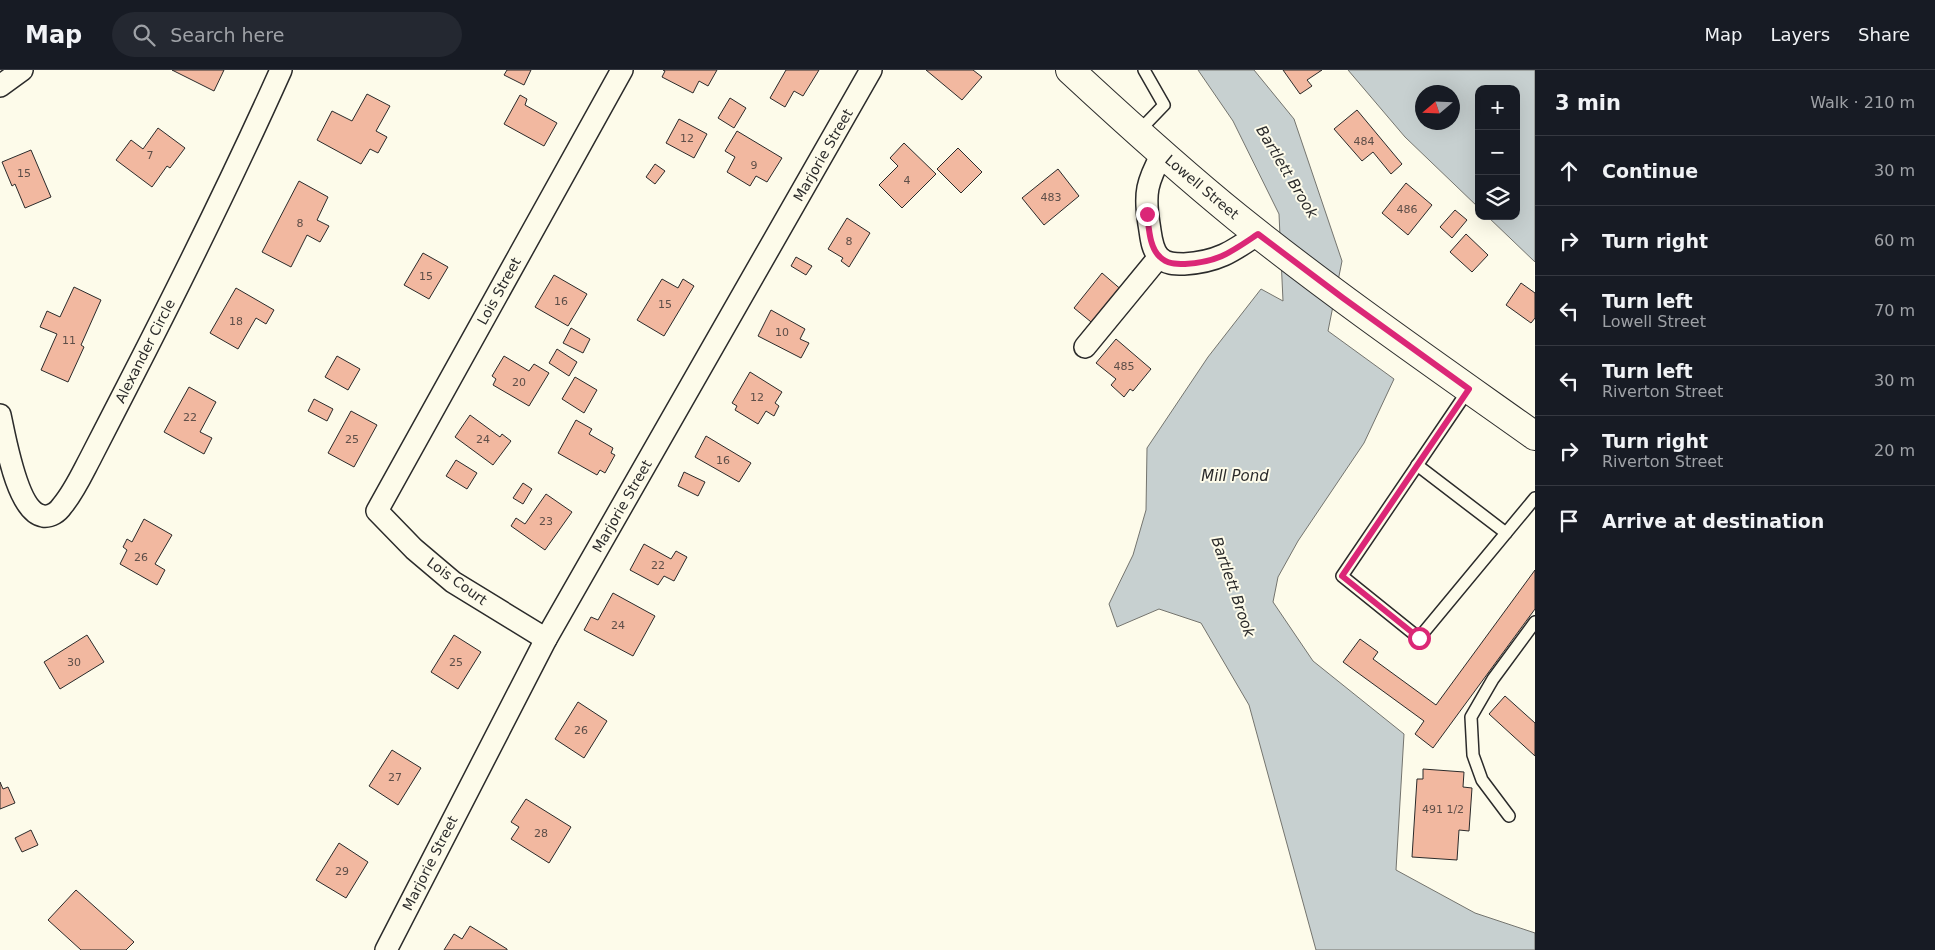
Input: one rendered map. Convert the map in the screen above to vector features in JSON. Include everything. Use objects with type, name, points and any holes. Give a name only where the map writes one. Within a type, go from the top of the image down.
[{"type":"main road","name":"Lowell Street","points":[[1070,70],[1162,154],[1266,240],[1343,298],[1535,436]]},
{"type":"street","points":[[0,86],[22,70]]},
{"type":"street","name":"Alexander Circle","points":[[0,415],[13,470],[25,499],[39,515],[49,516],[54,514],[62,507],[79,480],[155,333],[281,70]]},
{"type":"street","name":"Lois Street","points":[[377,511],[622,70]]},
{"type":"street","name":"Marjorie Street","points":[[386,950],[546,639],[871,70]]},
{"type":"street","points":[[1162,154],[1151,174],[1146,190],[1147,214],[1152,244],[1159,257],[1169,264],[1213,261],[1266,240]]},
{"type":"street","points":[[1085,347],[1159,257]]},
{"type":"street","name":"Lois Court","points":[[377,511],[414,549],[454,582],[546,639]]},
{"type":"lane","points":[[1138,132],[1164,105],[1144,70]]},
{"type":"lane","points":[[1469,389],[1342,576],[1419,638],[1535,498]]},
{"type":"lane","points":[[1417,465],[1506,532]]},
{"type":"lane","points":[[1509,816],[1482,780],[1474,755],[1471,718],[1493,679],[1535,622]]},
{"type":"water","name":"Mill Pond","points":[[1198,70],[1254,70],[1294,119],[1342,261],[1328,331],[1394,379],[1364,443],[1298,541],[1278,577],[1273,602],[1313,661],[1404,734],[1396,870],[1475,913],[1535,933],[1535,950],[1316,950],[1249,705],[1201,623],[1159,609],[1117,627],[1109,604],[1133,555],[1146,510],[1147,448],[1208,357],[1261,289],[1283,301],[1279,214],[1233,121]]},
{"type":"water","points":[[1348,70],[1535,70],[1535,262],[1491,220],[1520,220],[1520,85],[1475,85],[1475,204],[1405,137]]},
{"type":"building","points":[[172,70],[224,70],[214,91]]},
{"type":"building","points":[[507,70],[531,70],[524,85],[504,75]]},
{"type":"building","points":[[663,70],[717,70],[708,86],[699,81],[693,93],[662,77],[665,71]]},
{"type":"building","points":[[786,70],[819,70],[803,96],[794,91],[785,107],[770,98]]},
{"type":"building","points":[[926,70],[973,70],[982,77],[962,100]]},
{"type":"building","points":[[1283,70],[1322,70],[1307,80],[1312,86],[1300,94]]},
{"type":"building","points":[[367,94],[390,106],[376,131],[387,137],[378,153],[370,149],[361,164],[317,140],[332,111],[352,121]]},
{"type":"building","points":[[520,95],[527,99],[525,105],[557,123],[544,146],[504,124]]},
{"type":"building","points":[[730,98],[746,108],[734,128],[718,118]]},
{"type":"building","points":[[1357,110],[1402,164],[1391,174],[1373,152],[1362,161],[1334,129]]},
{"type":"building","points":[[679,119],[707,134],[694,158],[666,143]]},
{"type":"building","points":[[158,128],[185,148],[170,168],[167,166],[152,187],[116,160],[131,140],[143,149]]},
{"type":"building","points":[[737,131],[782,158],[767,182],[756,176],[750,186],[727,172],[735,157],[725,151]]},
{"type":"building","points":[[904,143],[936,174],[902,208],[879,185],[898,166],[890,158]]},
{"type":"building","points":[[958,148],[982,172],[961,193],[937,169]]},
{"type":"building","points":[[31,150],[51,197],[25,208],[15,184],[12,186],[2,162]]},
{"type":"building","points":[[655,164],[665,171],[655,184],[646,177]]},
{"type":"building","points":[[1058,169],[1079,196],[1044,225],[1022,198]]},
{"type":"building","points":[[299,181],[328,197],[317,220],[329,226],[320,242],[307,235],[291,267],[262,252]]},
{"type":"building","points":[[1406,183],[1432,205],[1408,235],[1382,213]]},
{"type":"building","points":[[1455,210],[1467,220],[1452,238],[1440,227]]},
{"type":"building","points":[[847,218],[870,233],[849,267],[841,261],[843,258],[828,249]]},
{"type":"building","points":[[1466,234],[1488,255],[1472,272],[1450,252]]},
{"type":"building","points":[[423,253],[448,267],[429,299],[404,285]]},
{"type":"building","points":[[796,257],[812,266],[806,275],[791,266]]},
{"type":"building","points":[[1102,273],[1124,292],[1096,326],[1074,308]]},
{"type":"building","points":[[554,275],[587,294],[568,326],[535,307]]},
{"type":"building","points":[[662,279],[678,288],[683,279],[694,286],[664,336],[637,320]]},
{"type":"building","points":[[1521,283],[1535,293],[1535,318],[1531,323],[1506,305]]},
{"type":"building","points":[[74,287],[101,300],[81,345],[84,347],[68,382],[41,370],[57,334],[40,327],[47,311],[60,317]]},
{"type":"building","points":[[236,288],[274,310],[266,324],[256,318],[238,349],[210,333]]},
{"type":"building","points":[[771,310],[805,329],[800,339],[809,343],[801,358],[758,336]]},
{"type":"building","points":[[571,328],[590,339],[583,353],[563,343]]},
{"type":"building","points":[[1116,339],[1151,369],[1133,391],[1130,389],[1124,397],[1111,385],[1116,379],[1096,363]]},
{"type":"building","points":[[557,349],[577,362],[569,376],[549,363]]},
{"type":"building","points":[[337,356],[360,369],[348,390],[325,377]]},
{"type":"building","points":[[504,356],[529,371],[534,364],[549,373],[529,406],[493,385],[496,379],[492,376]]},
{"type":"building","points":[[750,372],[782,392],[775,403],[779,406],[774,416],[766,411],[758,424],[735,410],[737,406],[732,403]]},
{"type":"building","points":[[575,377],[597,390],[584,413],[562,399]]},
{"type":"building","points":[[189,387],[216,402],[200,432],[212,438],[204,454],[164,432]]},
{"type":"building","points":[[314,399],[333,409],[327,421],[308,411]]},
{"type":"building","points":[[351,411],[377,425],[354,467],[328,453]]},
{"type":"building","points":[[470,415],[500,437],[502,434],[511,441],[493,465],[455,437]]},
{"type":"building","points":[[576,420],[592,429],[589,434],[613,448],[611,453],[615,455],[605,473],[600,470],[597,475],[558,453]]},
{"type":"building","points":[[706,436],[751,463],[739,482],[695,457]]},
{"type":"building","points":[[456,460],[477,473],[467,489],[446,476]]},
{"type":"building","points":[[684,472],[705,482],[698,496],[678,486]]},
{"type":"building","points":[[523,483],[532,489],[523,504],[513,498]]},
{"type":"building","points":[[546,494],[572,512],[545,550],[511,526],[516,518],[525,524]]},
{"type":"building","points":[[144,519],[172,535],[155,564],[165,570],[157,585],[120,564],[127,550],[123,547],[127,539],[132,542]]},
{"type":"building","points":[[644,544],[671,559],[676,551],[687,557],[674,581],[664,576],[658,585],[630,570]]},
{"type":"building","points":[[1535,570],[1535,609],[1433,748],[1415,734],[1424,721],[1343,662],[1360,639],[1378,652],[1373,659],[1436,705]]},
{"type":"building","points":[[613,593],[655,616],[633,656],[584,630],[591,617],[598,620]]},
{"type":"building","points":[[87,635],[104,662],[60,689],[44,662]]},
{"type":"building","points":[[454,635],[481,652],[458,689],[431,672]]},
{"type":"building","points":[[1505,696],[1535,723],[1535,756],[1489,714]]},
{"type":"building","points":[[578,702],[607,721],[584,758],[555,739]]},
{"type":"building","points":[[392,750],[421,768],[398,805],[369,786]]},
{"type":"building","points":[[1423,769],[1464,772],[1463,787],[1472,788],[1469,831],[1459,830],[1457,860],[1412,857],[1417,779],[1423,779]]},
{"type":"building","points":[[0,782],[3,789],[8,787],[15,803],[0,809]]},
{"type":"building","points":[[526,799],[571,827],[549,863],[511,839],[519,827],[511,822]]},
{"type":"building","points":[[31,830],[38,845],[22,852],[15,838]]},
{"type":"building","points":[[339,843],[368,862],[346,898],[316,880]]},
{"type":"building","points":[[76,890],[134,942],[126,950],[81,950],[48,920]]},
{"type":"building","points":[[470,926],[507,950],[444,950],[454,934],[462,939]]},
{"type":"route","points":[[1147,214],[1152,244],[1159,257],[1169,264],[1213,261],[1228,254],[1258,234],[1469,389],[1342,576],[1419,638]]},
{"type":"water label","name":"Bartlett Brook","points":[[1287,172]]},
{"type":"water label","name":"Bartlett Brook","points":[[1233,587]]}]
